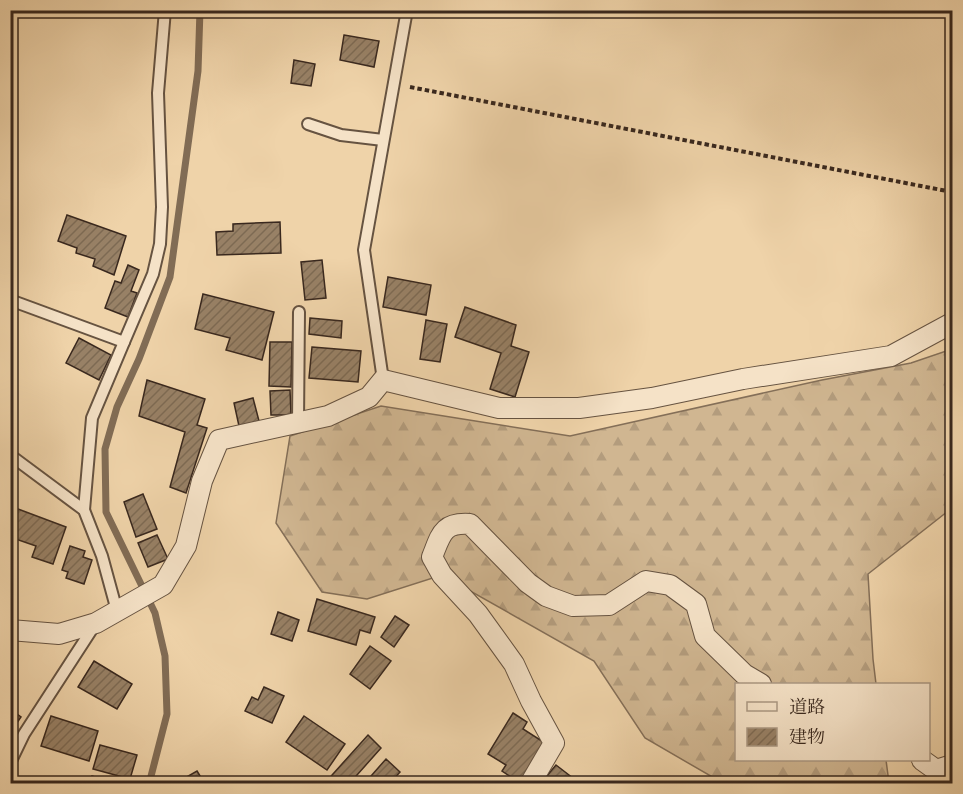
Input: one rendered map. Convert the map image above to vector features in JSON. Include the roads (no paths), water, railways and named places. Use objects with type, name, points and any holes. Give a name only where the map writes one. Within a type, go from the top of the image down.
[{"type":"street","points":[[10,630],[59,634],[96,623],[163,585],[186,546],[202,481],[219,440],[328,416],[369,397],[383,380],[500,408],[579,408],[652,398],[743,378],[891,356],[952,323]]},
{"type":"street","points":[[530,783],[554,743],[514,664],[478,614],[442,575],[432,557],[440,534],[451,526],[460,523],[470,524],[528,583],[546,596],[573,606],[609,605],[646,581],[670,585],[696,604],[705,636],[744,674],[759,683]]},
{"type":"street","points":[[925,761],[936,770],[952,765]]},
{"type":"lane","points":[[125,606],[84,510],[92,418],[153,274],[160,244],[162,207],[158,93],[165,10]]},
{"type":"lane","points":[[383,380],[364,250],[407,10]]},
{"type":"lane","points":[[308,124],[341,135],[382,140]]},
{"type":"lane","points":[[10,300],[124,342]]},
{"type":"lane","points":[[298,422],[299,312]]},
{"type":"lane","points":[[10,455],[84,510]]},
{"type":"lane","points":[[10,763],[24,734],[96,623]]},
{"type":"waterway","points":[[149,784],[167,714],[165,656],[155,613],[106,512],[105,449],[117,407],[139,359],[170,277],[198,71],[200,10]]}]
